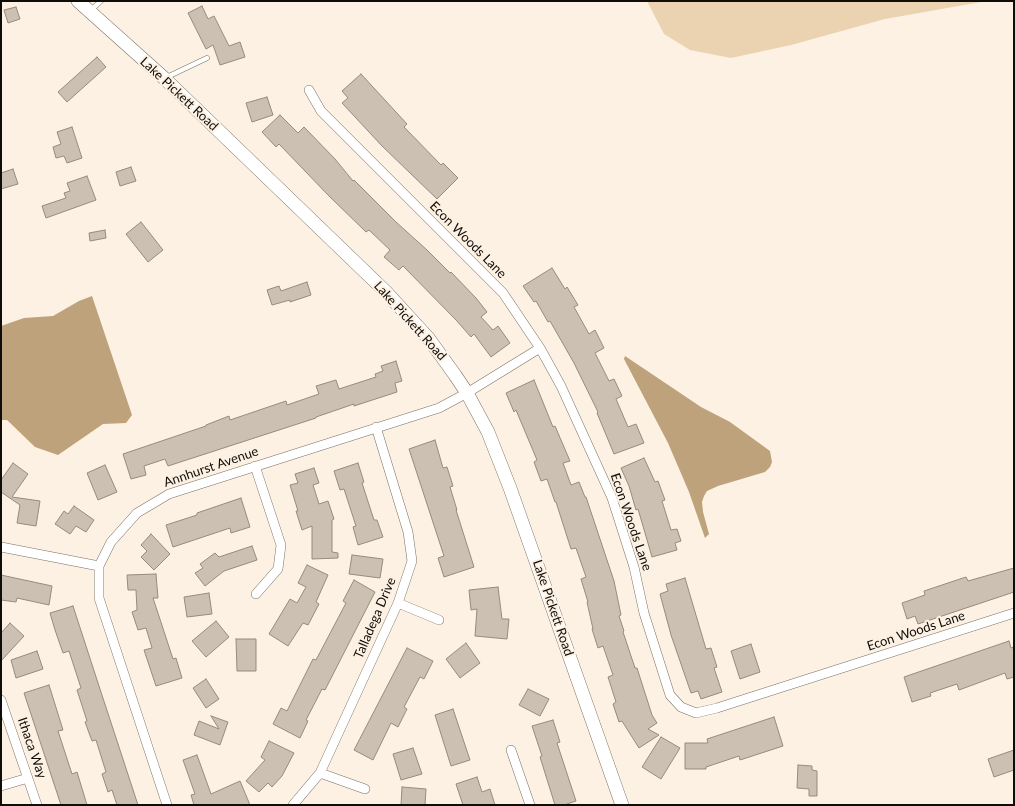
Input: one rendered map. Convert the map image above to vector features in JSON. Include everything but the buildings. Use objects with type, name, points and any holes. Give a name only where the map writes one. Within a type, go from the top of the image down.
[{"type":"main road","name":"Lake Pickett Road","points":[[78,1],[164,78],[386,292],[443,356],[467,393],[488,432],[510,488],[622,805]]},
{"type":"street","name":"Econ Woods Lane","points":[[309,90],[322,111],[503,293],[540,348],[561,386],[612,498],[634,567],[644,613],[670,695],[682,707],[696,713],[717,708],[1014,613]]},
{"type":"street","name":"Annhurst Avenue","points":[[167,805],[99,598],[99,566],[111,542],[137,513],[169,494],[438,408],[467,393],[540,348]]},
{"type":"street","name":"Talladega Drive","points":[[293,805],[320,773],[398,603],[412,561],[408,532],[376,427]]},
{"type":"street","points":[[255,466],[281,545],[278,569],[256,594]]},
{"type":"street","points":[[1,547],[99,566]]},
{"type":"street","points":[[398,603],[439,620]]},
{"type":"street","name":"Ithaca Way","points":[[1,700],[37,805]]},
{"type":"street","points":[[511,750],[530,805]]},
{"type":"street","points":[[320,773],[365,789]]},
{"type":"street","points":[[1,786],[28,778]]},
{"type":"lane","points":[[89,12],[101,1]]},
{"type":"lane","points":[[164,78],[207,58]]},
{"type":"shaded area","points":[[647,1],[987,1],[885,19],[791,45],[731,58],[690,50],[664,34]]},
{"type":"shaded area","points":[[92,296],[132,415],[126,423],[103,424],[58,455],[35,447],[7,420],[1,420],[1,326],[24,318],[53,316],[79,301]]},
{"type":"shaded area","points":[[625,356],[701,407],[730,422],[770,451],[772,462],[770,467],[765,472],[718,486],[707,491],[702,502],[709,534],[705,538],[689,492],[668,443],[624,359]]}]
